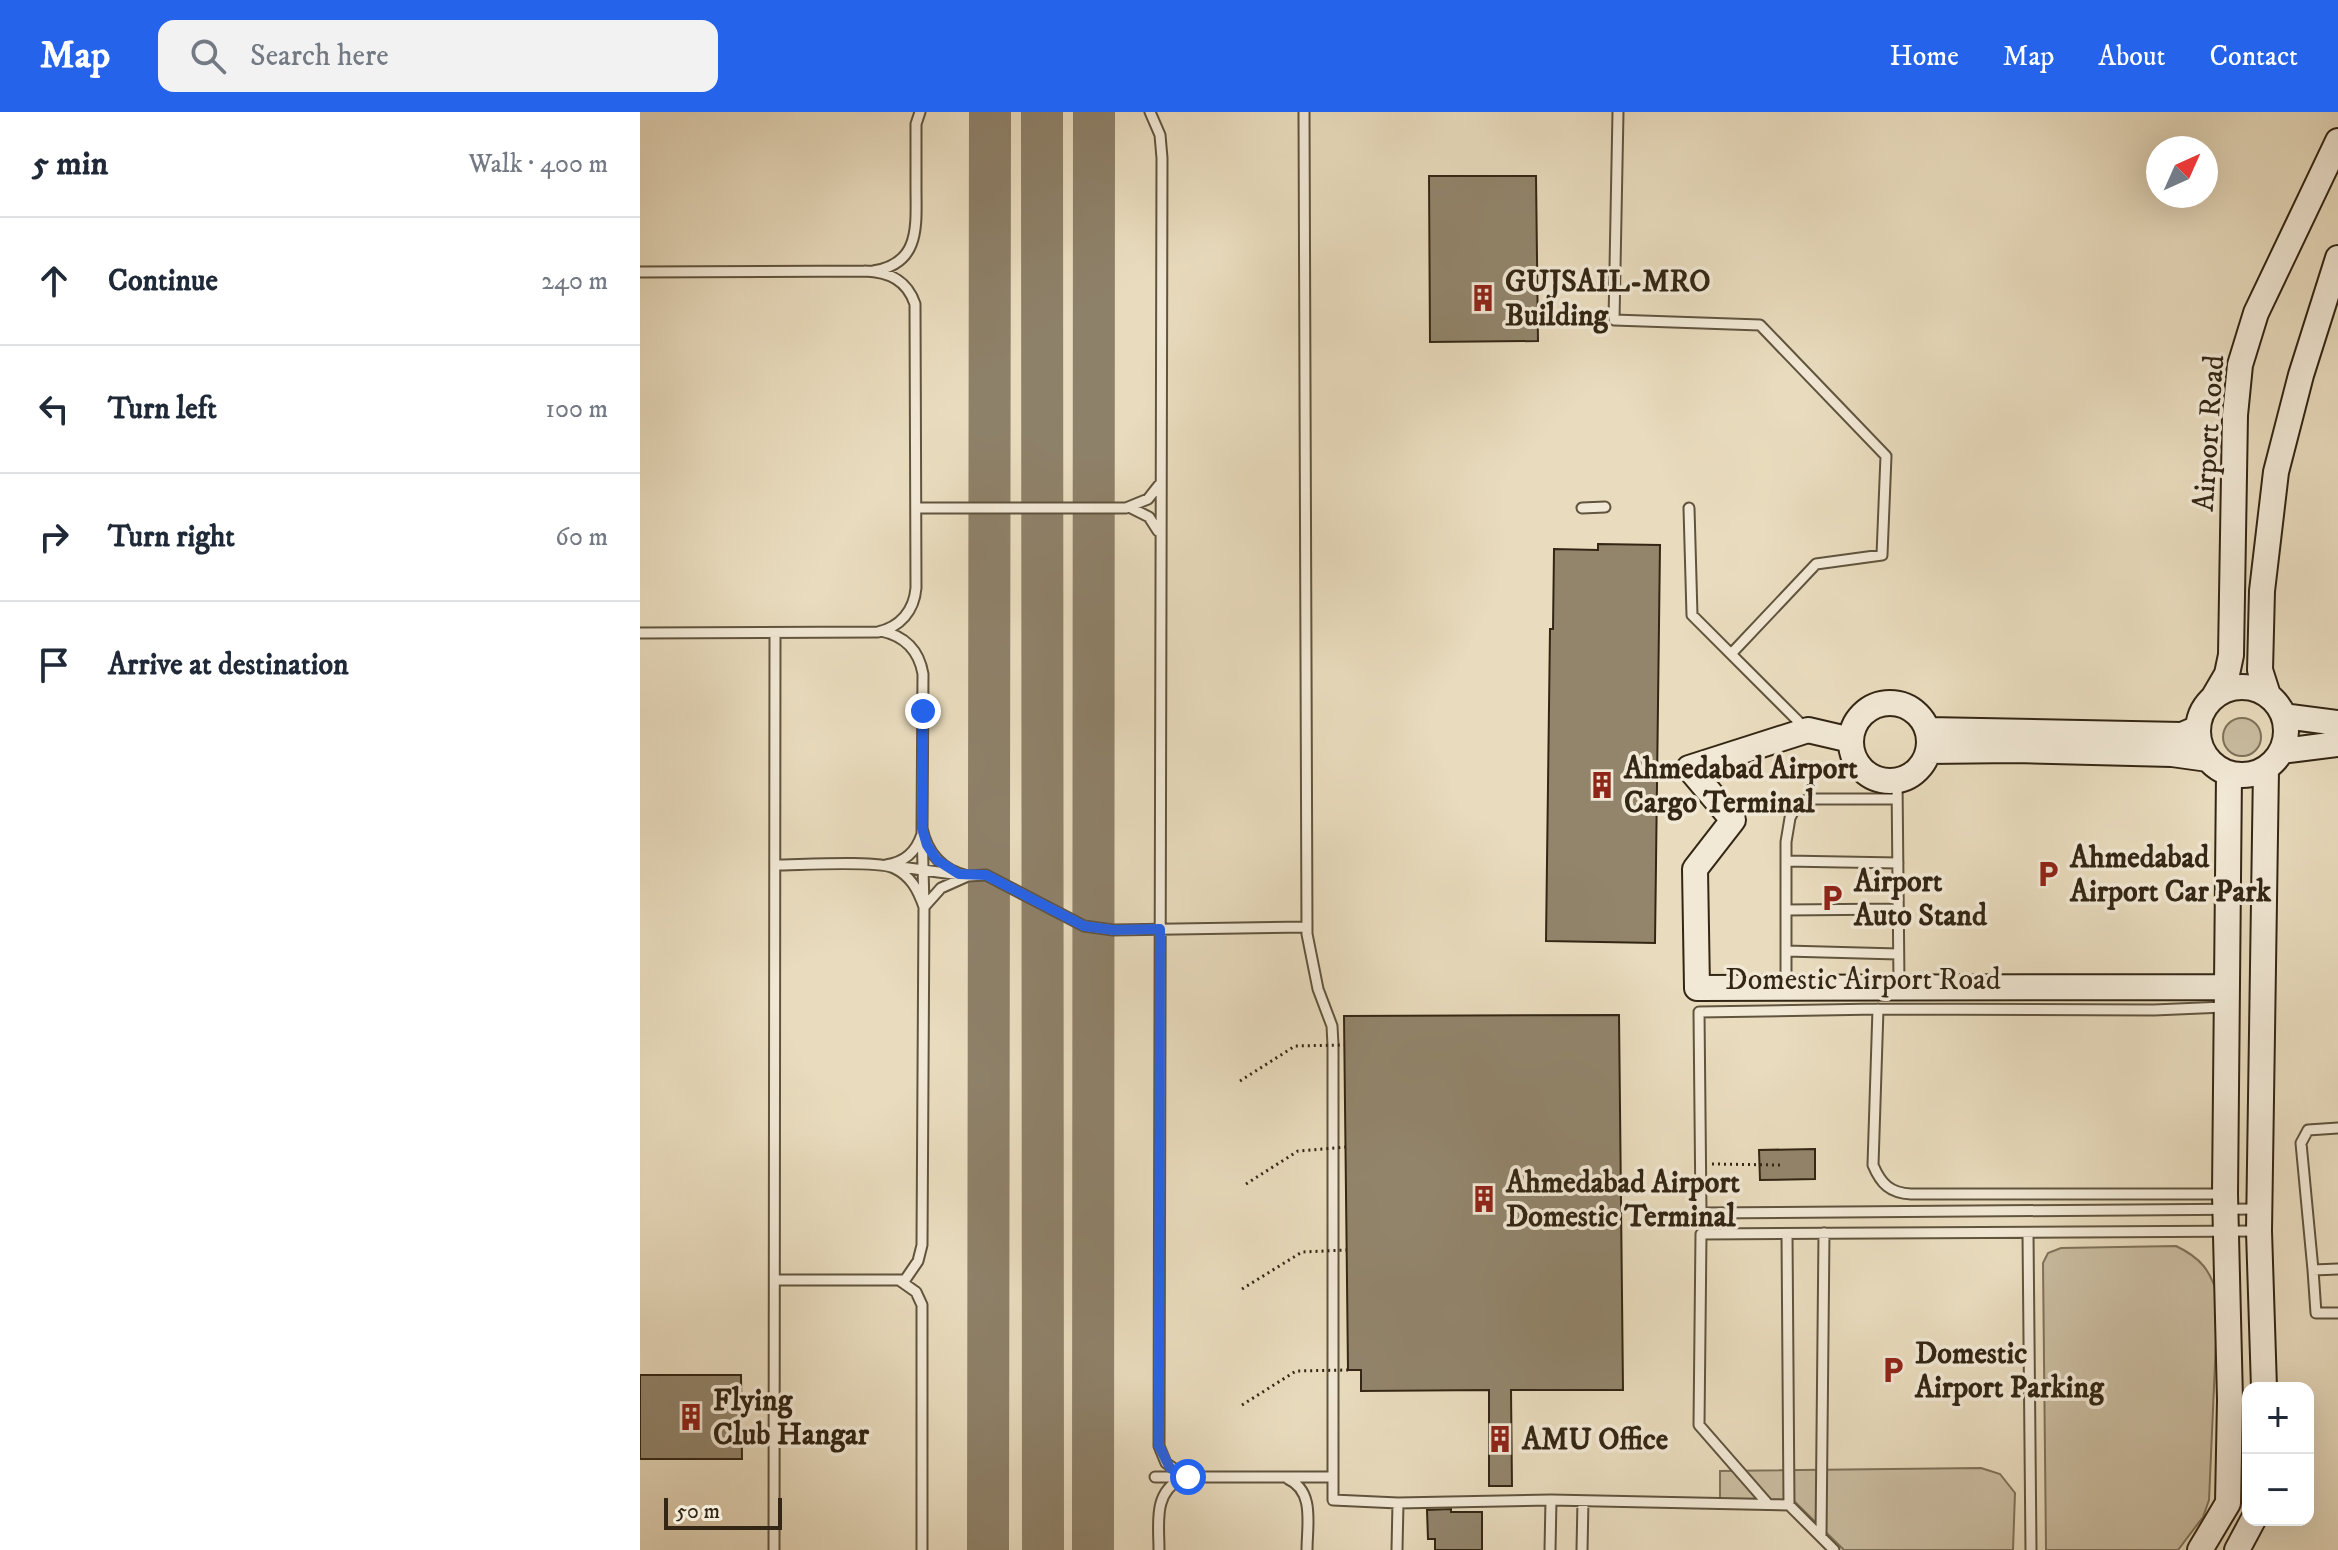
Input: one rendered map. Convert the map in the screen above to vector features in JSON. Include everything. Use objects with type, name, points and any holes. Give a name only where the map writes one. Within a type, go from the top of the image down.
[{"type":"main road","name":"Airport Road","points":[[2213,698],[2227,674],[2231,655],[2235,415],[2240,365],[2256,313],[2338,141]]},
{"type":"main road","points":[[2268,695],[2260,670],[2262,591],[2276,472],[2301,375],[2338,258]]},
{"type":"main road","points":[[2208,759],[2198,739],[2198,728],[2200,716],[2213,698],[2239,686],[2254,688],[2278,704],[2284,716],[2286,739],[2274,760],[2259,1220],[2264,1382]]},
{"type":"main road","points":[[1891,702],[1914,710],[1928,740],[1915,772],[1897,790],[1867,773],[1858,764],[1852,753],[1851,740],[1859,717],[1879,704],[1891,702]]},
{"type":"main road","points":[[2284,716],[2338,723]]},
{"type":"main road","points":[[1928,740],[2182,735],[2198,728]]},
{"type":"main road","points":[[1851,740],[1808,730],[1689,768],[1733,820],[1695,869],[1697,988],[1899,989],[2225,997]]},
{"type":"main road","points":[[1928,740],[2016,750],[2172,754],[2208,759],[2229,774],[2255,774],[2274,760],[2338,744]]},
{"type":"main road","points":[[2200,1550],[2228,1503],[2230,1400],[2225,1201],[2225,997],[2229,774]]},
{"type":"main road","points":[[2237,1550],[2250,1526]]},
{"type":"lane","points":[[640,272],[865,271],[894,265],[913,243],[916,229],[916,124],[920,112]]},
{"type":"lane","points":[[1150,112],[1162,146],[1159,1446],[1170,1468],[1187,1477]]},
{"type":"lane","points":[[1304,112],[1307,927],[1318,989],[1332,1026],[1333,1045],[1333,1500],[1789,1505],[1834,1550]]},
{"type":"lane","points":[[1618,112],[1614,320],[1760,325],[1886,456],[1882,555],[1816,564],[1731,654]]},
{"type":"lane","points":[[865,271],[886,273],[899,280],[915,304],[914,602],[903,620],[881,631]]},
{"type":"lane","points":[[916,508],[1128,507],[1148,499],[1161,478]]},
{"type":"lane","points":[[1128,507],[1145,514],[1153,522],[1159,532],[1160,544]]},
{"type":"lane","points":[[1582,508],[1605,507]]},
{"type":"lane","points":[[1689,508],[1692,615],[1808,730]]},
{"type":"lane","points":[[640,633],[881,631],[904,640],[915,652],[921,667],[924,907],[922,1245],[915,1268],[905,1280],[775,1280]]},
{"type":"lane","points":[[774,1550],[775,633]]},
{"type":"lane","points":[[1786,989],[1786,861],[1790,818],[1796,806],[1808,799],[1897,790],[1899,989]]},
{"type":"lane","points":[[886,865],[898,863],[914,851],[922,828]]},
{"type":"lane","points":[[922,828],[927,845],[937,860],[951,871],[968,876]]},
{"type":"lane","points":[[1786,861],[1898,863]]},
{"type":"lane","points":[[775,865],[886,865],[968,876],[986,875],[1084,926],[1113,930],[1307,927]]},
{"type":"lane","points":[[886,865],[908,877],[924,907]]},
{"type":"lane","points":[[924,907],[941,888],[968,876]]},
{"type":"lane","points":[[1786,910],[1898,909]]},
{"type":"lane","points":[[1786,951],[1898,954]]},
{"type":"lane","name":"Domestic Airport Road","points":[[2225,997],[2154,1010],[1699,1012],[1701,1213],[2157,1211],[2225,1201],[2259,1220]]},
{"type":"lane","points":[[1878,1009],[1873,1165],[1879,1180],[1888,1188],[1911,1194],[2225,1201]]},
{"type":"lane","points":[[2338,1128],[2308,1130],[2301,1143],[2316,1313],[2338,1313]]},
{"type":"lane","points":[[1768,1504],[1699,1425],[1701,1234],[2226,1234],[2259,1220]]},
{"type":"lane","points":[[1821,1537],[1824,1233]]},
{"type":"lane","points":[[2028,1233],[2031,1550]]},
{"type":"lane","points":[[1787,1234],[1789,1505]]},
{"type":"lane","points":[[2313,1270],[2338,1269]]},
{"type":"lane","points":[[899,1280],[912,1288],[922,1305],[922,1550]]},
{"type":"lane","points":[[1155,1477],[1333,1477]]},
{"type":"lane","points":[[1159,1550],[1161,1497],[1172,1484],[1187,1477]]},
{"type":"lane","points":[[1281,1477],[1294,1481],[1305,1494],[1307,1550]]},
{"type":"lane","points":[[1550,1550],[1551,1500]]},
{"type":"lane","points":[[1582,1550],[1583,1501]]},
{"type":"lane","points":[[1397,1550],[1398,1503]]},
{"type":"path","points":[[1240,1081],[1295,1046],[1345,1045]]},
{"type":"path","points":[[1246,1184],[1298,1151],[1346,1147]]},
{"type":"path","points":[[1700,1164],[1780,1165]]},
{"type":"path","points":[[1242,1289],[1302,1252],[1347,1250]]},
{"type":"path","points":[[1242,1405],[1296,1371],[1348,1370]]},
{"type":"shaded area","points":[[2242,718],[2256,723],[2261,737],[2256,751],[2242,756],[2228,751],[2223,737],[2228,723]]},
{"type":"shaded area","points":[[2176,1246],[2203,1266],[2218,1296],[2209,1500],[2203,1517],[2178,1550],[2046,1550],[2043,1263],[2048,1253],[2061,1248]]},
{"type":"shaded area","points":[[1981,1468],[2000,1474],[2015,1493],[2013,1550],[1844,1550],[1793,1500],[1720,1501],[1720,1471]]},
{"type":"building","points":[[1429,176],[1536,176],[1538,341],[1430,342]]},
{"type":"building","name":"Ahmedabad Airport Cargo Terminal","points":[[1598,544],[1660,545],[1655,943],[1546,941],[1554,549],[1598,550]]},
{"type":"building","name":"Ahmedabad Airport Domestic Terminal","points":[[1619,1015],[1623,1390],[1511,1390],[1512,1486],[1489,1486],[1489,1390],[1361,1391],[1361,1370],[1348,1370],[1344,1016]]},
{"type":"building","points":[[1815,1149],[1815,1179],[1760,1180],[1759,1150]]},
{"type":"building","name":"Flying Club Hangar","points":[[640,1375],[741,1375],[742,1459],[640,1459]]},
{"type":"building","points":[[1451,1509],[1451,1512],[1482,1512],[1482,1550],[1435,1550],[1435,1539],[1428,1539],[1427,1510]]},
{"type":"taxiway","points":[[988,1550],[990,112]]},
{"type":"taxiway","points":[[1042,112],[1043,1550]]},
{"type":"taxiway","points":[[1093,1550],[1094,112]]},
{"type":"place","name":"GUJSAIL-MRO Building","points":[[1483,298]]},
{"type":"place","name":"Ahmedabad Airport Cargo Terminal","points":[[1602,785]]},
{"type":"place","name":"Ahmedabad Airport Car Park","points":[[2048,874]]},
{"type":"place","name":"Airport Auto Stand","points":[[1832,898]]},
{"type":"place","name":"Ahmedabad Airport Domestic Terminal","points":[[1484,1199]]},
{"type":"place","name":"Domestic Airport Parking","points":[[1893,1370]]},
{"type":"place","name":"Flying Club Hangar","points":[[691,1417]]},
{"type":"place","name":"AMU Office","points":[[1500,1439]]},
{"type":"route","points":[[923,711],[922,828],[931,853],[943,866],[968,876],[986,875],[1084,926],[1113,930],[1160,929],[1159,1446],[1170,1468],[1188,1477]]}]
